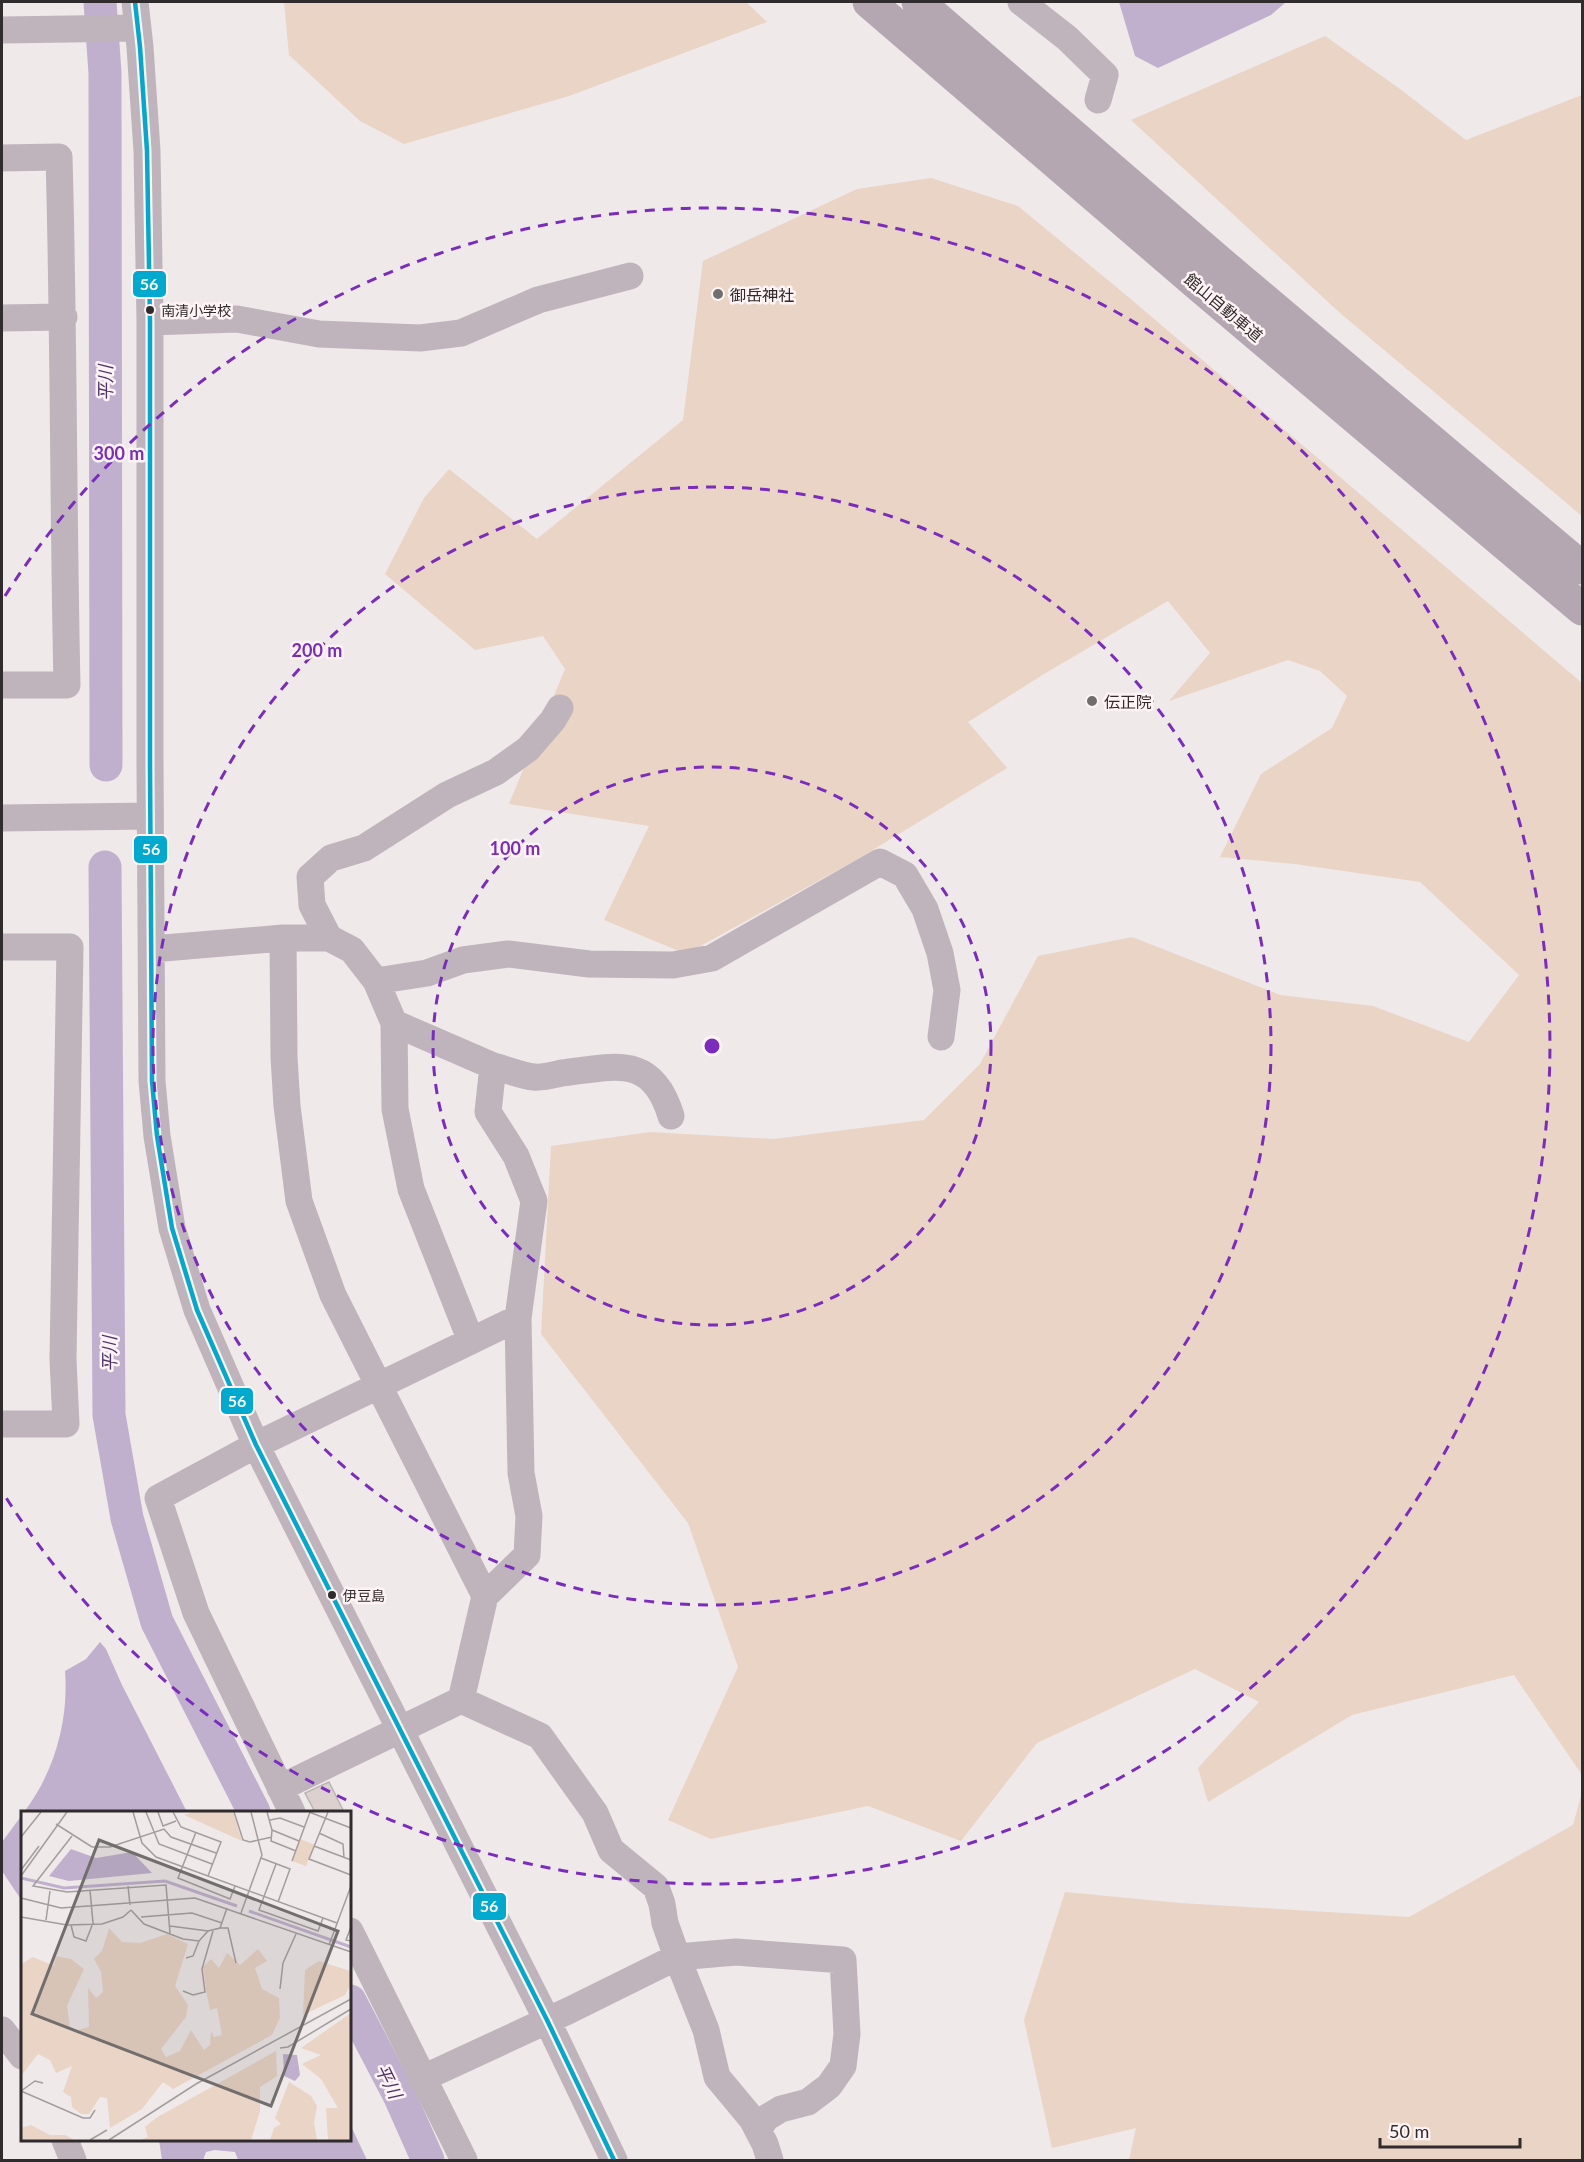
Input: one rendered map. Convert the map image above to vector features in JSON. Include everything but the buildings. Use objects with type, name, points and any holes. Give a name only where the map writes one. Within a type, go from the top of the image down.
[{"type":"highway","name":"館山自動車道","points":[[868,2],[1582,609]]},
{"type":"highway","name":"館山自動車道","points":[[918,2],[1223,265],[1582,568]]},
{"type":"street","points":[[135,2],[147,151],[150,322],[150,816],[154,1108],[161,1168],[172,1228],[197,1310],[256,1445],[547,2020],[614,2160]]},
{"type":"street","points":[[1021,2],[1067,38],[1105,75],[1098,100]]},
{"type":"street","points":[[2,30],[138,28]]},
{"type":"street","points":[[2,158],[59,156],[64,317],[67,685],[2,686]]},
{"type":"street","points":[[150,322],[237,319],[319,334],[420,338],[461,333],[538,300],[630,276]]},
{"type":"street","points":[[2,318],[64,317]]},
{"type":"street","points":[[329,938],[312,905],[310,877],[331,858],[364,848],[447,795],[496,772],[528,749],[553,720],[560,708]]},
{"type":"street","points":[[2,818],[150,816]]},
{"type":"street","points":[[376,981],[427,973],[463,960],[508,954],[589,964],[673,965],[712,958],[880,862],[905,875],[925,909],[940,953],[947,990],[941,1037]]},
{"type":"street","points":[[152,949],[283,938],[329,938],[352,950],[376,981],[394,1023],[395,1109],[411,1189],[471,1341]]},
{"type":"street","points":[[283,938],[284,1057],[289,1129],[299,1201],[333,1295],[485,1596]]},
{"type":"street","points":[[2,947],[70,947],[63,1359],[66,1424],[2,1424]]},
{"type":"street","points":[[394,1023],[493,1066],[534,1077],[630,1067],[654,1080],[666,1101],[671,1116]]},
{"type":"street","points":[[461,1700],[485,1596],[527,1555],[529,1516],[521,1473],[518,1318],[534,1201],[516,1156],[488,1112],[493,1066]]},
{"type":"street","points":[[292,1811],[196,1613],[158,1498],[256,1445],[518,1318]]},
{"type":"street","points":[[280,1788],[461,1700],[540,1736],[595,1813],[610,1850],[656,1887],[665,1923],[706,2030],[717,2076],[752,2119],[770,2160]]},
{"type":"street","points":[[351,1933],[421,2079],[464,2160]]},
{"type":"street","points":[[421,2079],[677,1957],[736,1952],[843,1959],[846,2034],[843,2066],[829,2086],[808,2102],[781,2109],[765,2118],[758,2130]]},
{"type":"street","points":[[2,2030],[21,2055]]},
{"type":"street","points":[[66,2141],[73,2160]]},
{"type":"shaded area","points":[[284,2],[746,2],[767,22],[569,96],[404,144],[360,121],[289,55]]},
{"type":"shaded area","points":[[1119,2],[1286,2],[1271,15],[1158,68],[1135,56]]},
{"type":"shaded area","points":[[1325,36],[1400,89],[1466,140],[1582,95],[1582,516],[1340,313],[1131,120]]},
{"type":"shaded area","points":[[931,178],[1018,206],[1582,683],[1582,1775],[1514,1675],[1352,1715],[1208,1802],[1198,1768],[1259,1702],[1195,1669],[1037,1743],[961,1841],[868,1806],[711,1839],[668,1820],[738,1667],[688,1523],[541,1334],[551,1146],[650,1132],[774,1139],[924,1120],[980,1064],[1038,956],[1132,937],[1280,995],[1373,1006],[1469,1042],[1519,975],[1420,882],[1295,864],[1220,857],[1261,774],[1332,728],[1347,696],[1320,671],[1288,660],[1169,701],[1210,653],[1168,601],[968,722],[1007,768],[858,859],[686,954],[604,920],[649,826],[509,804],[565,669],[543,636],[475,650],[385,574],[424,498],[449,469],[537,539],[683,420],[703,261],[857,189]]},
{"type":"shaded area","points":[[100,1642],[106,1649],[186,1811],[25,1811],[44,1781],[57,1746],[64,1709],[65,1671],[86,1659]]},
{"type":"shaded area","points":[[1582,1792],[1582,2160],[1129,2160],[1136,2128],[1052,2148],[1024,2020],[1065,1892],[1180,1903],[1409,1917],[1573,1825]]},
{"type":"shaded area","points":[[21,1816],[21,1900],[2,1871],[2,1842]]},
{"type":"shaded area","points":[[351,2126],[367,2160],[238,2160],[235,2152],[215,2150],[206,2152],[203,2160],[162,2160],[159,2141],[351,2141]]},
{"type":"waterway","name":"平川","points":[[100,2],[105,73],[106,765]]},
{"type":"waterway","name":"平川","points":[[105,867],[109,1415],[127,1518],[157,1622],[253,1811]]},
{"type":"waterway","name":"平川","points":[[351,2003],[400,2097],[428,2160]]},
{"type":"transit line","name":"56","points":[[135,2],[147,151],[150,322],[152,1081],[157,1136],[172,1228],[197,1310],[256,1445],[547,2020],[614,2160]]},
{"type":"place","name":"御岳神社","points":[[718,294]]},
{"type":"place","name":"南清小学校","points":[[150,310]]},
{"type":"place","name":"伝正院","points":[[1092,701]]},
{"type":"place","name":"伊豆島","points":[[332,1595]]}]
